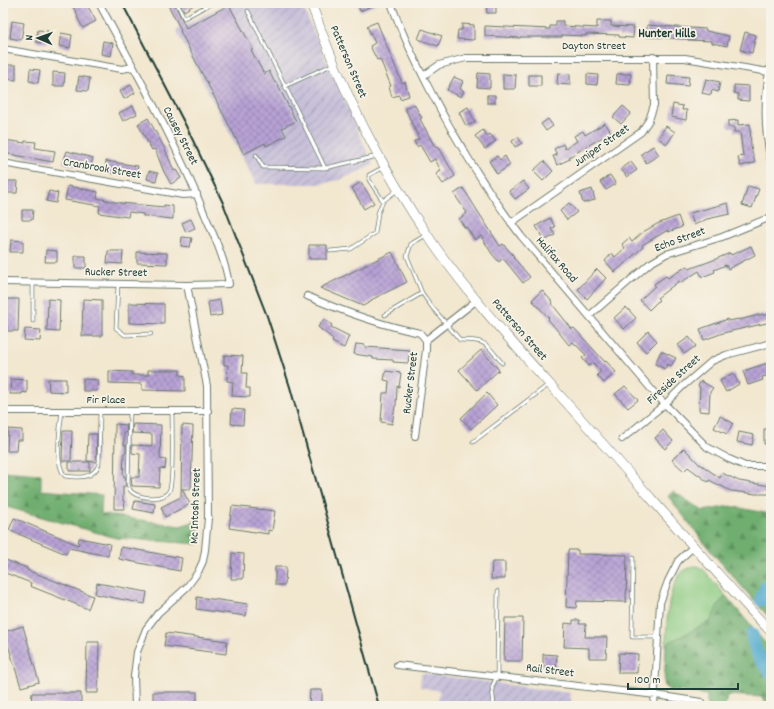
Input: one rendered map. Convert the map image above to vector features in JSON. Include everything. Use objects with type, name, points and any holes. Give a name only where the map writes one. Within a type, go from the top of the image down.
[{"type":"main road","name":"Patterson Street","points":[[311,3],[350,101],[399,189],[427,234],[459,278],[771,632]]},
{"type":"street","name":"Causey Street","points":[[99,3],[197,194],[226,266],[229,284]]},
{"type":"street","name":"Halifax Road","points":[[391,3],[408,46],[462,148],[511,223],[657,396],[707,447],[728,459],[745,466],[771,466]]},
{"type":"street","points":[[3,49],[122,69],[133,67]]},
{"type":"street","name":"Juniper Street","points":[[511,223],[641,132],[649,120],[654,105],[653,57]]},
{"type":"street","name":"Dayton Street","points":[[423,76],[439,66],[466,58],[685,58],[769,72]]},
{"type":"street","points":[[771,62],[767,85],[766,127],[771,160]]},
{"type":"street","name":"Cranbrook Street","points":[[3,163],[183,195],[197,194]]},
{"type":"street","name":"Echo Street","points":[[589,316],[649,264],[666,254],[722,237],[755,225],[771,217]]},
{"type":"street","name":"Rucker Street","points":[[3,282],[187,285],[229,284]]},
{"type":"street","name":"Mc Intosh Street","points":[[135,706],[134,676],[137,652],[146,629],[158,613],[187,587],[198,572],[206,550],[208,518],[207,386],[187,285]]},
{"type":"street","name":"Rucker Street","points":[[307,296],[338,310],[362,318],[420,333],[426,340],[415,436]]},
{"type":"street","points":[[426,340],[477,300]]},
{"type":"street","name":"Fireside Street","points":[[622,439],[665,404],[712,361],[726,355],[771,343]]},
{"type":"street","name":"Fir Place","points":[[3,411],[208,411]]},
{"type":"street","points":[[654,706],[656,695],[660,604],[668,581],[678,561],[694,546]]},
{"type":"street","name":"Rail Street","points":[[397,665],[656,695],[701,702]]},
{"type":"lane","points":[[177,3],[184,18],[212,3]]},
{"type":"lane","points":[[248,11],[325,168]]},
{"type":"lane","points":[[285,86],[335,64]]},
{"type":"lane","points":[[256,154],[263,167],[325,168],[380,156]]},
{"type":"lane","points":[[383,201],[369,180],[369,175],[385,166]]},
{"type":"lane","points":[[330,251],[351,249],[375,233],[378,214],[383,201],[399,189]]},
{"type":"lane","points":[[427,234],[410,244],[407,256],[422,293],[460,340],[478,340],[486,344],[502,364]]},
{"type":"lane","points":[[33,283],[33,322]]},
{"type":"lane","points":[[118,284],[116,328],[125,335],[151,334]]},
{"type":"lane","points":[[385,315],[422,293]]},
{"type":"lane","points":[[473,442],[550,383]]},
{"type":"lane","points":[[62,412],[59,438],[60,470],[65,476],[78,478],[92,474],[97,470],[99,464],[100,411]]},
{"type":"lane","points":[[130,411],[128,484],[130,490],[134,494],[142,497],[166,495],[170,491],[172,411]]},
{"type":"lane","points":[[634,558],[632,637],[659,637]]},
{"type":"lane","points":[[494,706],[492,687],[497,676],[498,591]]},
{"type":"shaded area","points":[[227,3],[301,3],[373,165],[340,180],[319,184],[256,184],[176,30]]},
{"type":"shaded area","points":[[421,673],[570,693],[572,706],[436,706],[440,691],[420,687]]},
{"type":"green space","points":[[3,471],[41,474],[41,490],[102,495],[101,514],[180,526],[199,520],[198,544],[116,538],[3,506]]},
{"type":"green space","points":[[673,491],[703,511],[730,506],[771,514],[771,620],[709,549],[668,496]]},
{"type":"green space","points":[[697,566],[703,569],[726,596],[718,605],[711,621],[666,644],[668,610],[674,585],[679,576],[687,569]]},
{"type":"green space","points":[[726,596],[771,650],[771,706],[768,706],[762,697],[727,695],[725,706],[707,706],[707,695],[669,690],[664,686],[666,644],[711,621],[718,605]]},
{"type":"building","points":[[71,3],[86,3],[96,21],[83,28]]},
{"type":"building","points":[[167,3],[174,3],[186,28],[229,5],[253,49],[251,50],[264,74],[269,71],[296,121],[282,128],[286,136],[266,146],[265,143],[244,154]]},
{"type":"building","points":[[180,3],[197,3],[184,11]]},
{"type":"building","points":[[357,3],[379,3],[360,11]]},
{"type":"building","points":[[486,4],[496,4],[496,13],[487,13]]},
{"type":"building","points":[[12,21],[24,23],[21,40],[10,38]]},
{"type":"building","points":[[556,21],[563,21],[563,26],[597,28],[597,21],[611,21],[611,26],[634,27],[633,38],[619,37],[619,35],[586,34],[586,36],[562,35],[562,37],[520,38],[485,36],[485,26],[550,29],[550,26],[556,26]]},
{"type":"building","points":[[377,22],[402,83],[405,82],[409,96],[400,99],[399,95],[392,97],[389,87],[391,86],[380,59],[377,60],[370,46],[375,43],[367,26]]},
{"type":"building","points":[[462,24],[474,25],[474,40],[457,39],[458,30],[462,30]]},
{"type":"building","points":[[647,25],[706,29],[706,31],[729,36],[727,46],[712,43],[712,41],[647,37]]},
{"type":"building","points":[[422,29],[442,36],[438,46],[418,39]]},
{"type":"building","points":[[38,30],[48,31],[47,43],[36,42]]},
{"type":"building","points":[[745,32],[756,35],[752,53],[740,50]]},
{"type":"building","points":[[61,33],[72,35],[70,48],[59,46]]},
{"type":"building","points":[[103,41],[113,43],[111,56],[101,54]]},
{"type":"building","points":[[4,65],[16,65],[16,80],[4,79]]},
{"type":"building","points":[[30,69],[40,70],[38,83],[29,81]]},
{"type":"building","points":[[53,72],[65,73],[64,86],[53,86]]},
{"type":"building","points":[[478,73],[490,74],[490,88],[477,87]]},
{"type":"building","points":[[558,73],[570,74],[570,85],[557,84]]},
{"type":"building","points":[[503,74],[516,75],[515,89],[503,89]]},
{"type":"building","points":[[587,74],[598,75],[597,85],[587,84]]},
{"type":"building","points":[[617,74],[631,74],[630,85],[616,84]]},
{"type":"building","points":[[529,75],[541,75],[541,86],[529,86]]},
{"type":"building","points":[[668,75],[689,77],[688,86],[667,84]]},
{"type":"building","points":[[79,76],[90,78],[88,91],[77,90]]},
{"type":"building","points":[[454,77],[463,81],[460,89],[464,91],[461,97],[447,90]]},
{"type":"building","points":[[706,79],[720,82],[718,92],[712,90],[711,95],[702,93]]},
{"type":"building","points":[[131,85],[135,93],[124,99],[120,91]]},
{"type":"building","points":[[734,85],[749,86],[749,101],[738,100],[738,94],[734,93]]},
{"type":"building","points":[[487,95],[495,95],[495,103],[487,103]]},
{"type":"building","points":[[414,104],[435,147],[438,146],[455,176],[443,184],[436,174],[441,171],[435,159],[430,162],[420,145],[417,147],[414,141],[419,139],[405,108]]},
{"type":"building","points":[[673,104],[683,106],[682,110],[687,110],[686,120],[671,117]]},
{"type":"building","points":[[133,106],[137,114],[123,121],[119,113]]},
{"type":"building","points":[[623,106],[631,113],[621,124],[613,117]]},
{"type":"building","points":[[468,107],[475,122],[466,126],[459,112]]},
{"type":"building","points":[[148,118],[165,149],[174,171],[176,170],[181,178],[171,184],[164,172],[155,149],[152,150],[138,124]]},
{"type":"building","points":[[548,119],[553,126],[546,131],[541,124]]},
{"type":"building","points":[[738,120],[738,125],[750,124],[751,147],[755,163],[740,166],[738,157],[743,156],[740,132],[734,132],[734,127],[728,127],[728,121]]},
{"type":"building","points":[[605,123],[611,132],[569,157],[570,159],[557,165],[553,156],[557,155],[554,149],[563,144],[565,149],[577,141],[574,136],[583,131],[585,135]]},
{"type":"building","points":[[666,126],[675,132],[667,144],[658,138]]},
{"type":"building","points":[[483,130],[487,136],[490,134],[496,141],[485,149],[475,136]]},
{"type":"building","points":[[518,137],[522,143],[515,147],[512,141]]},
{"type":"building","points":[[4,140],[25,143],[25,141],[36,142],[35,148],[55,151],[53,162],[3,153]]},
{"type":"building","points":[[653,146],[659,155],[646,163],[641,154]]},
{"type":"building","points":[[67,151],[93,158],[90,169],[63,163]]},
{"type":"building","points":[[497,156],[500,160],[505,156],[510,165],[497,174],[489,161]]},
{"type":"building","points":[[106,161],[138,166],[136,175],[115,171],[115,174],[105,172]]},
{"type":"building","points":[[544,161],[553,171],[543,181],[533,171]]},
{"type":"building","points":[[631,162],[637,170],[627,177],[621,169]]},
{"type":"building","points":[[149,171],[158,173],[156,181],[147,179]]},
{"type":"building","points":[[610,175],[616,184],[606,190],[600,182]]},
{"type":"building","points":[[5,181],[18,181],[17,193],[5,193]]},
{"type":"building","points":[[523,181],[529,189],[515,199],[509,191]]},
{"type":"building","points":[[361,182],[374,203],[364,209],[352,188]]},
{"type":"building","points":[[68,186],[98,192],[97,198],[120,203],[164,207],[164,205],[173,206],[173,219],[143,216],[143,214],[129,212],[128,217],[99,213],[100,206],[65,200]]},
{"type":"building","points":[[748,186],[759,189],[752,208],[742,205]]},
{"type":"building","points":[[463,188],[500,246],[503,244],[530,277],[523,283],[503,258],[499,262],[492,254],[481,236],[475,240],[459,219],[467,213],[454,194]]},
{"type":"building","points":[[592,189],[595,200],[583,203],[580,193]]},
{"type":"building","points":[[49,191],[58,193],[56,203],[46,201]]},
{"type":"building","points":[[569,203],[577,212],[567,220],[560,211]]},
{"type":"building","points":[[728,203],[730,214],[707,219],[694,225],[690,213]]},
{"type":"building","points":[[22,210],[33,210],[32,220],[22,220]]},
{"type":"building","points":[[678,216],[682,227],[668,232],[668,230],[642,245],[643,247],[615,272],[605,261],[612,253],[615,257],[625,248],[622,244],[629,238],[632,242],[643,232],[657,224]]},
{"type":"building","points":[[550,218],[555,227],[551,229],[555,235],[544,241],[536,226]]},
{"type":"building","points":[[191,219],[195,228],[186,232],[182,223]]},
{"type":"building","points":[[182,237],[192,238],[190,247],[181,246]]},
{"type":"building","points":[[11,240],[23,241],[23,252],[10,252]]},
{"type":"building","points":[[309,245],[327,245],[327,259],[309,259]]},
{"type":"building","points":[[751,246],[755,255],[728,269],[726,265],[714,270],[715,272],[702,277],[699,271],[680,283],[679,281],[657,298],[659,300],[649,310],[640,300],[655,286],[654,284],[666,276],[668,278],[687,266],[689,269],[730,253],[731,255]]},
{"type":"building","points":[[46,250],[57,251],[57,262],[45,262]]},
{"type":"building","points":[[108,251],[123,251],[122,264],[107,263]]},
{"type":"building","points":[[137,252],[167,253],[167,264],[137,263]]},
{"type":"building","points":[[392,252],[407,282],[371,300],[372,301],[363,306],[320,288]]},
{"type":"building","points":[[75,256],[86,256],[86,268],[75,268]]},
{"type":"building","points":[[597,269],[606,278],[587,299],[578,289]]},
{"type":"building","points":[[542,290],[572,329],[574,328],[616,372],[604,383],[597,375],[601,371],[593,363],[589,366],[582,358],[586,355],[573,342],[569,345],[548,319],[549,318],[532,300]]},
{"type":"building","points":[[7,299],[19,299],[18,331],[6,331]]},
{"type":"building","points":[[48,299],[60,300],[59,332],[47,331]]},
{"type":"building","points":[[83,299],[102,300],[102,336],[82,336]]},
{"type":"building","points":[[220,300],[222,315],[210,317],[208,302]]},
{"type":"building","points":[[129,303],[164,304],[164,324],[129,323]]},
{"type":"building","points":[[626,307],[636,318],[624,329],[614,318]]},
{"type":"building","points":[[771,312],[771,322],[723,333],[704,340],[700,329],[728,319],[728,321],[739,320],[763,314],[764,316]]},
{"type":"building","points":[[324,319],[332,325],[331,327],[349,336],[344,348],[332,342],[333,339],[318,327]]},
{"type":"building","points":[[25,329],[41,330],[40,341],[24,340]]},
{"type":"building","points":[[648,331],[657,341],[646,352],[637,342]]},
{"type":"building","points":[[689,337],[696,346],[684,354],[678,345]]},
{"type":"building","points":[[356,344],[365,345],[365,347],[410,350],[408,363],[393,362],[393,360],[373,359],[373,357],[354,354]]},
{"type":"building","points":[[481,350],[499,370],[477,390],[459,370]]},
{"type":"building","points":[[661,351],[676,358],[671,366],[667,364],[665,369],[655,364]]},
{"type":"building","points":[[224,355],[243,356],[242,373],[247,373],[246,388],[250,388],[250,397],[232,396],[233,382],[227,381],[228,365],[224,365]]},
{"type":"building","points":[[771,362],[771,375],[762,377],[763,380],[748,385],[743,371]]},
{"type":"building","points":[[148,370],[180,370],[180,375],[185,376],[185,391],[142,390],[142,384],[109,383],[109,371],[132,372],[132,375],[148,375]]},
{"type":"building","points":[[386,371],[401,373],[399,387],[397,386],[396,406],[392,424],[381,422],[383,393],[388,393],[389,381],[384,380]]},
{"type":"building","points":[[733,373],[739,384],[726,392],[720,381]]},
{"type":"building","points":[[11,379],[27,380],[27,393],[22,392],[22,394],[10,394]]},
{"type":"building","points":[[48,379],[66,379],[66,392],[49,391]]},
{"type":"building","points":[[83,379],[98,380],[97,391],[83,391]]},
{"type":"building","points":[[701,381],[713,388],[710,392],[709,412],[699,411],[700,387],[698,386]]},
{"type":"building","points":[[625,386],[638,400],[628,408],[615,394]]},
{"type":"building","points":[[487,393],[497,405],[471,429],[461,418]]},
{"type":"building","points":[[232,409],[244,410],[243,425],[231,424]]},
{"type":"building","points":[[720,416],[733,423],[727,434],[714,428]]},
{"type":"building","points":[[115,424],[127,425],[126,433],[124,433],[126,453],[124,453],[123,476],[125,476],[126,486],[123,486],[123,501],[125,509],[114,509]]},
{"type":"building","points":[[133,424],[161,425],[160,459],[166,460],[165,469],[160,468],[159,487],[132,486],[131,477],[139,477],[140,454],[132,453],[132,445],[152,446],[152,434],[132,433]]},
{"type":"building","points":[[182,425],[193,426],[191,489],[182,489],[190,504],[165,517],[161,507],[181,497]]},
{"type":"building","points":[[8,429],[22,430],[22,440],[17,440],[16,451],[7,451]]},
{"type":"building","points":[[764,429],[771,429],[771,444],[764,444]]},
{"type":"building","points":[[663,430],[673,441],[665,449],[655,438]]},
{"type":"building","points":[[63,431],[72,431],[71,461],[62,461]]},
{"type":"building","points":[[739,432],[754,435],[752,445],[737,442]]},
{"type":"building","points":[[88,434],[97,434],[96,462],[87,461]]},
{"type":"building","points":[[684,448],[700,465],[720,478],[722,473],[739,481],[771,486],[771,494],[731,491],[709,480],[708,482],[688,467],[684,471],[672,460]]},
{"type":"building","points":[[69,462],[90,462],[90,471],[69,471]]},
{"type":"building","points":[[135,501],[155,504],[154,513],[133,509]]},
{"type":"building","points":[[232,506],[275,511],[272,531],[268,530],[268,534],[229,528]]},
{"type":"building","points":[[14,518],[78,545],[79,538],[110,544],[108,556],[69,548],[66,554],[9,530]]},
{"type":"building","points":[[121,547],[182,558],[180,571],[119,559]]},
{"type":"building","points":[[568,550],[578,550],[578,554],[627,555],[626,602],[577,601],[576,608],[566,607]]},
{"type":"building","points":[[232,553],[244,554],[243,579],[231,579]]},
{"type":"building","points":[[3,559],[93,596],[88,609],[30,586],[31,583],[3,572]]},
{"type":"building","points":[[492,562],[505,562],[505,579],[491,579]]},
{"type":"building","points":[[275,567],[286,567],[285,585],[275,585]]},
{"type":"building","points":[[97,583],[147,592],[145,604],[95,594]]},
{"type":"building","points":[[197,597],[248,604],[246,616],[196,609]]},
{"type":"building","points":[[505,618],[523,618],[522,661],[504,661]]},
{"type":"building","points":[[573,620],[580,620],[579,624],[586,624],[585,637],[607,637],[606,658],[589,658],[589,648],[564,647],[565,623],[573,624]]},
{"type":"building","points":[[23,626],[39,682],[21,687],[4,632]]},
{"type":"building","points":[[166,633],[227,641],[226,654],[164,646]]},
{"type":"building","points":[[87,642],[99,642],[98,693],[86,693]]},
{"type":"building","points":[[619,653],[638,654],[637,673],[618,673]]},
{"type":"building","points":[[543,654],[557,655],[556,668],[543,667]]},
{"type":"building","points":[[310,690],[322,690],[322,706],[309,706]]},
{"type":"building","points":[[153,692],[197,692],[197,703],[153,703]]},
{"type":"building","points":[[32,693],[81,693],[81,705],[31,704]]},
{"type":"waterway","points":[[761,600],[766,586],[771,580]]},
{"type":"waterway","points":[[752,634],[754,646],[758,655],[763,664],[771,673]]},
{"type":"railway","points":[[122,3],[185,124],[223,203],[267,316],[290,387],[379,706]]},
{"type":"district","name":"Hunter Hills","points":[[667,34]]}]
